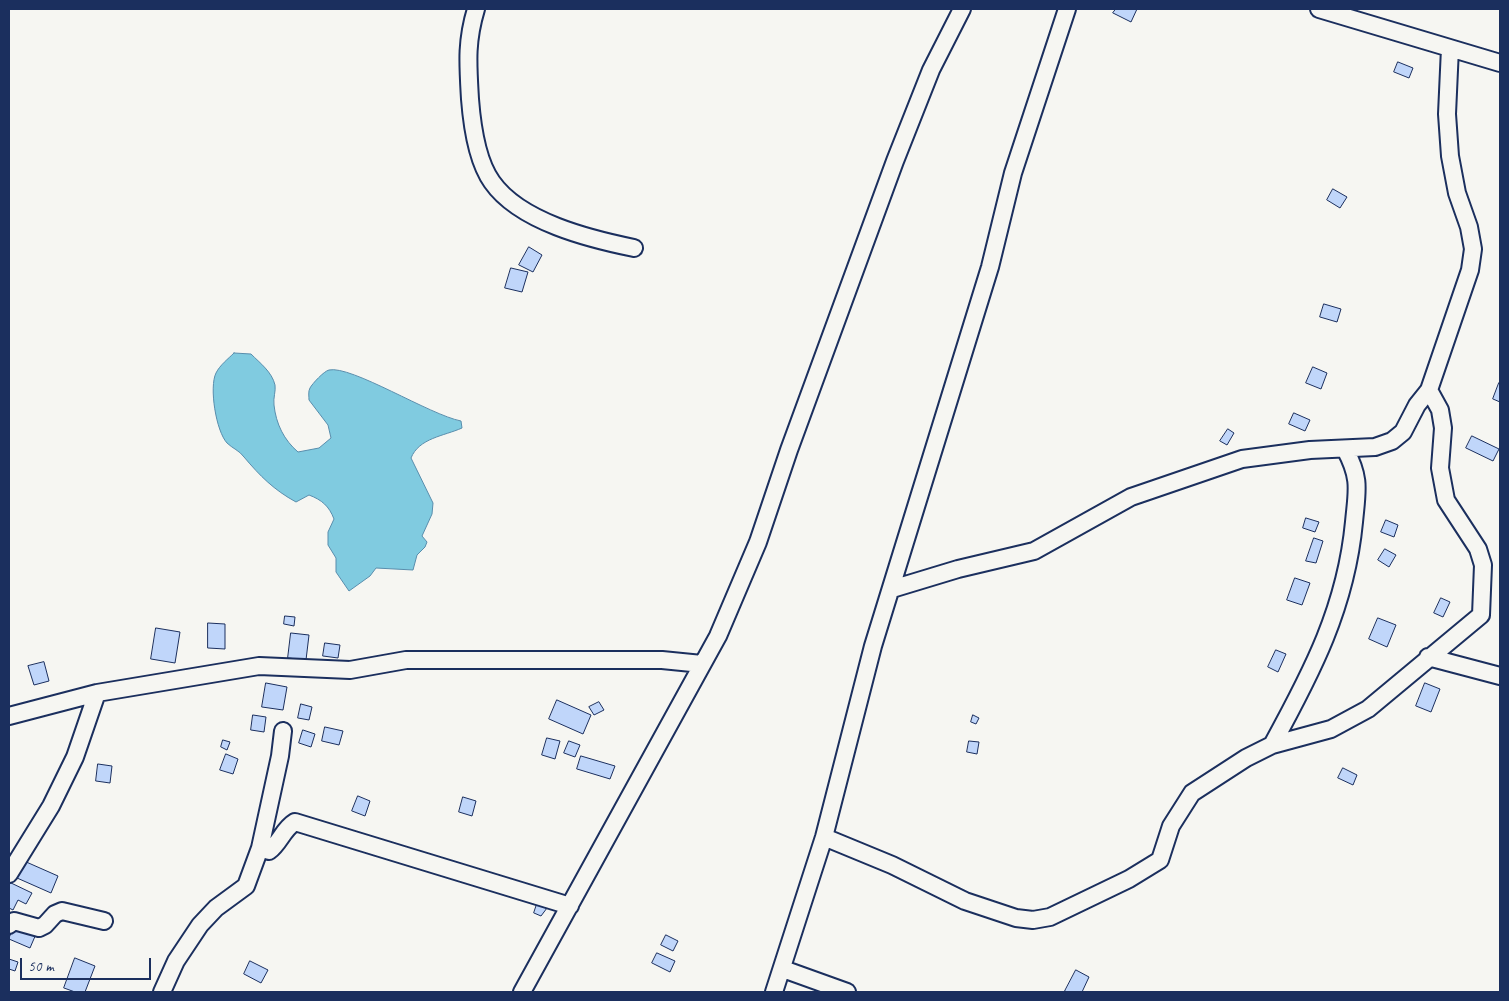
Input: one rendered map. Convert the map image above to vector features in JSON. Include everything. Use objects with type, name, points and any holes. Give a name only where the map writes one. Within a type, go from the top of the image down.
[{"type":"street","points":[[476,9],[467,43],[471,106],[481,156],[486,172],[493,183],[518,206],[542,220],[634,248]]},
{"type":"street","points":[[522,992],[718,636],[758,542],[789,450],[895,161],[931,70],[962,9]]},
{"type":"street","points":[[774,992],[783,969],[792,933],[824,837],[873,646],[990,267],[1013,173],[1067,9]]},
{"type":"street","points":[[1319,9],[1500,62]]},
{"type":"street","points":[[892,589],[958,569],[1034,551],[1131,497],[1227,464],[1262,456],[1375,446],[1392,441],[1403,432],[1417,406],[1430,390],[1470,270],[1472,249],[1469,227],[1457,193],[1450,156],[1447,114],[1450,48]]},
{"type":"street","points":[[824,837],[892,865],[982,908],[1033,920],[1050,917],[1129,879],[1160,860],[1171,826],[1192,794],[1246,758],[1272,745],[1331,729],[1368,709],[1428,657],[1481,615],[1483,565],[1478,549],[1446,500],[1440,468],[1443,428],[1440,410],[1430,390]]},
{"type":"street","points":[[1272,745],[1316,664],[1335,613],[1344,582],[1352,548],[1358,488],[1345,449]]},
{"type":"street","points":[[1428,657],[1500,676]]},
{"type":"street","points":[[9,716],[97,693],[259,666],[350,670],[406,660],[662,660],[702,664]]},
{"type":"street","points":[[9,874],[51,806],[75,757],[97,693]]},
{"type":"street","points":[[162,992],[176,961],[200,925],[216,908],[246,886],[260,848],[280,756],[283,731]]},
{"type":"street","points":[[260,848],[269,850],[275,846],[288,826],[295,822],[570,906]]},
{"type":"street","points":[[9,925],[14,921],[39,928],[45,925],[54,914],[62,911],[104,921]]},
{"type":"street","points":[[783,969],[847,992]]},
{"type":"water","points":[[234,353],[251,354],[271,376],[275,385],[274,405],[279,425],[285,437],[298,452],[319,448],[331,438],[328,425],[309,400],[309,389],[321,375],[329,370],[355,375],[430,410],[461,421],[462,428],[426,442],[415,451],[411,458],[433,503],[432,514],[422,536],[427,542],[417,555],[413,570],[376,568],[370,576],[349,591],[336,572],[336,558],[328,545],[328,532],[334,519],[330,510],[321,501],[309,495],[296,502],[281,493],[227,443],[223,437],[215,409],[214,380],[220,367]]},
{"type":"building","points":[[1116,9],[1137,9],[1131,22],[1113,13]]},
{"type":"building","points":[[1398,62],[1413,68],[1409,78],[1394,72]]},
{"type":"building","points":[[1333,189],[1347,197],[1340,208],[1327,200]]},
{"type":"building","points":[[529,247],[542,255],[533,272],[519,265]]},
{"type":"building","points":[[511,268],[528,272],[522,292],[505,288]]},
{"type":"building","points":[[1324,304],[1341,309],[1337,322],[1320,317]]},
{"type":"building","points":[[1313,367],[1327,373],[1321,389],[1306,383]]},
{"type":"building","points":[[1500,384],[1500,402],[1493,399]]},
{"type":"building","points":[[1294,413],[1310,420],[1305,431],[1289,424]]},
{"type":"building","points":[[1228,429],[1234,433],[1227,445],[1220,441]]},
{"type":"building","points":[[1472,436],[1499,449],[1493,461],[1466,448]]},
{"type":"building","points":[[1306,518],[1319,522],[1315,532],[1303,528]]},
{"type":"building","points":[[1386,520],[1398,525],[1394,537],[1381,532]]},
{"type":"building","points":[[1314,538],[1323,541],[1316,563],[1306,561]]},
{"type":"building","points":[[1385,549],[1396,555],[1389,567],[1378,560]]},
{"type":"building","points":[[1295,578],[1310,583],[1302,605],[1287,600]]},
{"type":"building","points":[[1441,598],[1450,602],[1443,617],[1434,613]]},
{"type":"building","points":[[285,616],[295,617],[294,626],[284,624]]},
{"type":"building","points":[[1378,618],[1396,625],[1387,647],[1369,639]]},
{"type":"building","points":[[208,623],[225,624],[225,649],[208,648]]},
{"type":"building","points":[[156,628],[180,632],[175,663],[151,659]]},
{"type":"building","points":[[291,633],[309,635],[306,660],[288,658]]},
{"type":"building","points":[[325,643],[340,645],[338,658],[323,656]]},
{"type":"building","points":[[1276,650],[1286,654],[1278,672],[1268,667]]},
{"type":"building","points":[[44,662],[49,681],[34,685],[28,666]]},
{"type":"building","points":[[266,683],[287,687],[283,710],[262,707]]},
{"type":"building","points":[[1425,683],[1440,689],[1431,712],[1416,706]]},
{"type":"building","points":[[557,700],[591,715],[583,734],[549,719]]},
{"type":"building","points":[[599,702],[604,710],[594,715],[589,707]]},
{"type":"building","points":[[301,704],[312,707],[309,720],[298,718]]},
{"type":"building","points":[[253,715],[266,717],[264,732],[251,730]]},
{"type":"building","points":[[973,715],[979,718],[976,724],[971,722]]},
{"type":"building","points":[[325,727],[343,731],[339,745],[322,741]]},
{"type":"building","points":[[303,730],[315,734],[311,747],[299,743]]},
{"type":"building","points":[[547,738],[560,741],[555,759],[542,755]]},
{"type":"building","points":[[223,740],[230,742],[227,750],[221,747]]},
{"type":"building","points":[[569,741],[580,745],[575,757],[564,753]]},
{"type":"building","points":[[969,741],[979,742],[977,754],[967,752]]},
{"type":"building","points":[[226,754],[238,759],[233,774],[220,770]]},
{"type":"building","points":[[581,756],[615,766],[610,779],[577,769]]},
{"type":"building","points":[[98,764],[112,766],[110,783],[96,781]]},
{"type":"building","points":[[1343,768],[1357,775],[1353,785],[1338,778]]},
{"type":"building","points":[[358,796],[370,801],[365,816],[352,811]]},
{"type":"building","points":[[463,797],[476,801],[472,816],[459,812]]},
{"type":"building","points":[[24,861],[58,876],[51,893],[17,878]]},
{"type":"building","points":[[9,882],[32,893],[26,904],[18,900],[13,910],[9,908]]},
{"type":"building","points":[[537,904],[547,908],[541,916],[534,913]]},
{"type":"building","points":[[15,925],[36,934],[30,948],[9,939]]},
{"type":"building","points":[[666,935],[678,941],[673,951],[661,945]]},
{"type":"building","points":[[657,953],[675,961],[670,972],[652,963]]},
{"type":"building","points":[[75,958],[95,966],[85,992],[75,992],[64,988]]},
{"type":"building","points":[[9,959],[18,962],[15,971],[9,969]]},
{"type":"building","points":[[250,961],[268,970],[261,983],[244,974]]},
{"type":"building","points":[[1076,970],[1089,977],[1082,992],[1067,992],[1065,991]]}]
